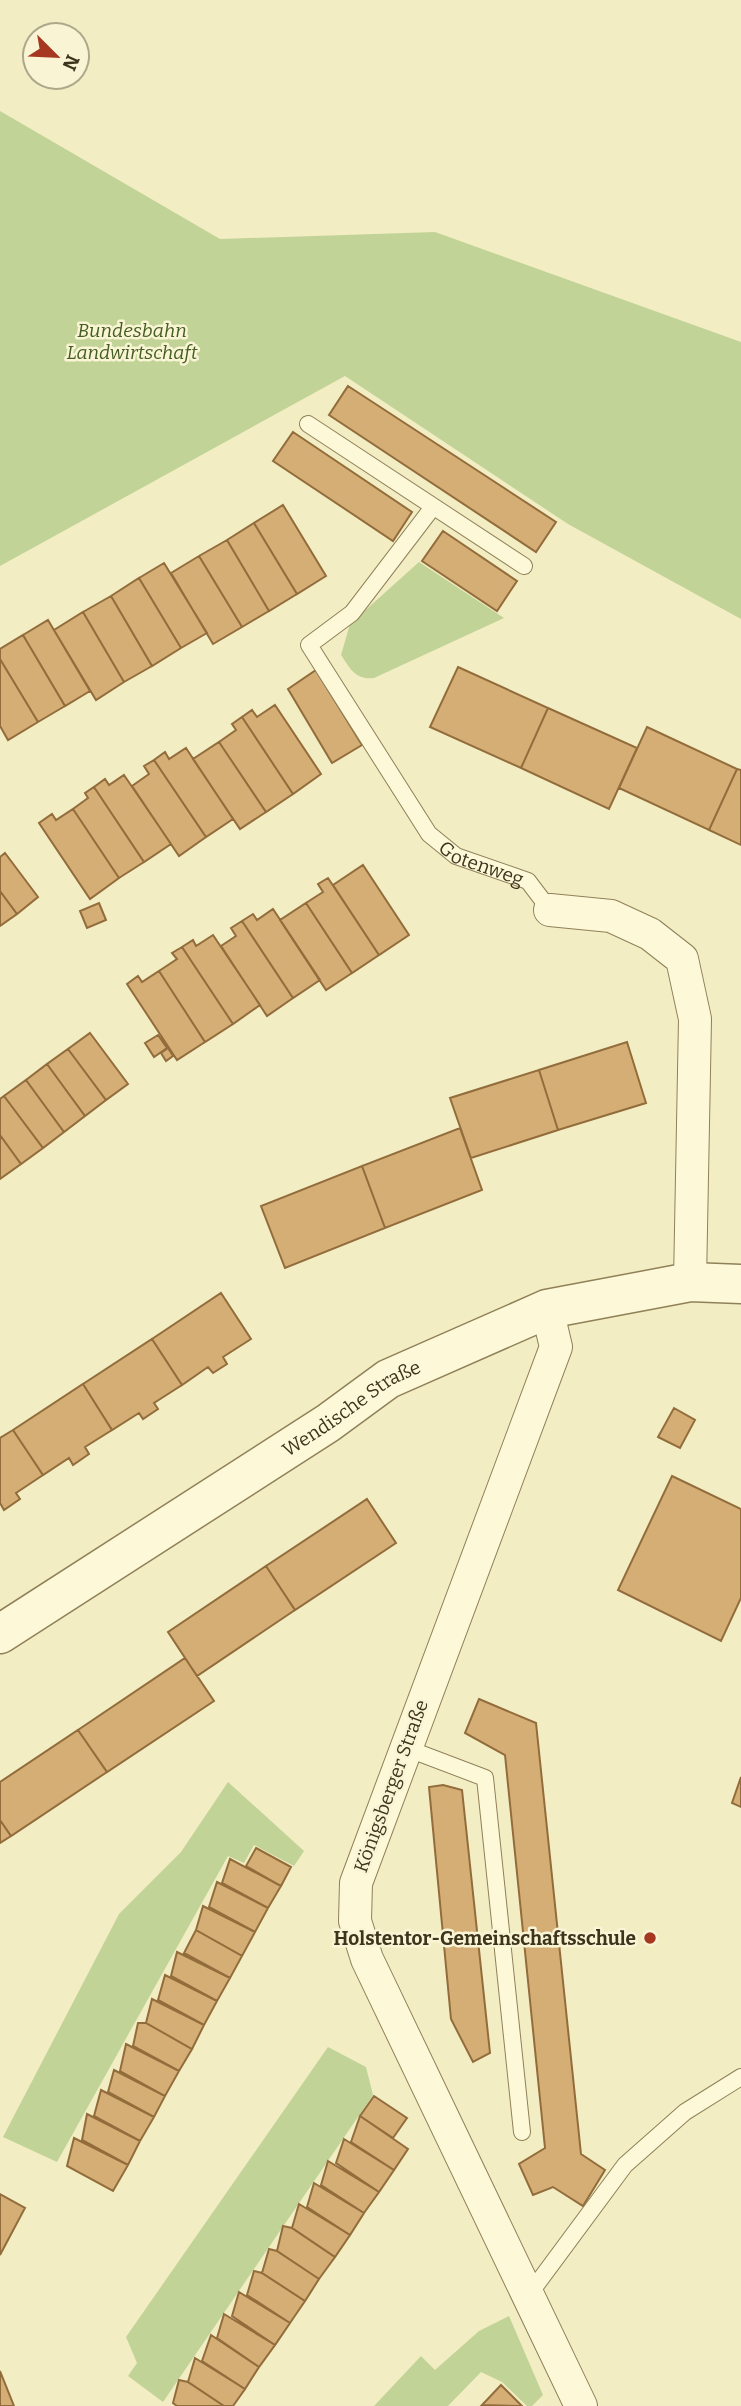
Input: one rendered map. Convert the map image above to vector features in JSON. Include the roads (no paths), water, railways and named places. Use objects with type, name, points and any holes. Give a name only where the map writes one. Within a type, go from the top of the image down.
[{"type":"street","name":"Gotenweg","points":[[550,910],[611,916],[650,934],[682,959],[695,1019],[690,1282]]},
{"type":"street","name":"Wendische Straße","points":[[0,1634],[328,1423],[388,1379],[547,1309],[690,1282],[741,1284]]},
{"type":"street","name":"Königsberger Straße","points":[[547,1309],[556,1347],[356,1883],[355,1921],[367,1959],[581,2406]]},
{"type":"lane","points":[[308,424],[524,566]]},
{"type":"lane","name":"Gotenweg","points":[[433,507],[352,613],[309,645],[429,834],[456,856],[528,881],[550,910]]},
{"type":"lane","points":[[406,1748],[485,1778],[522,2132]]},
{"type":"lane","points":[[528,2296],[625,2165],[685,2112],[741,2077]]},
{"type":"place","name":"Holstentor-Gemeinschaftsschule","points":[[650,1938]]},
{"type":"park label","name":"Bundesbahn Landwirtschaft","points":[[132,341]]}]
